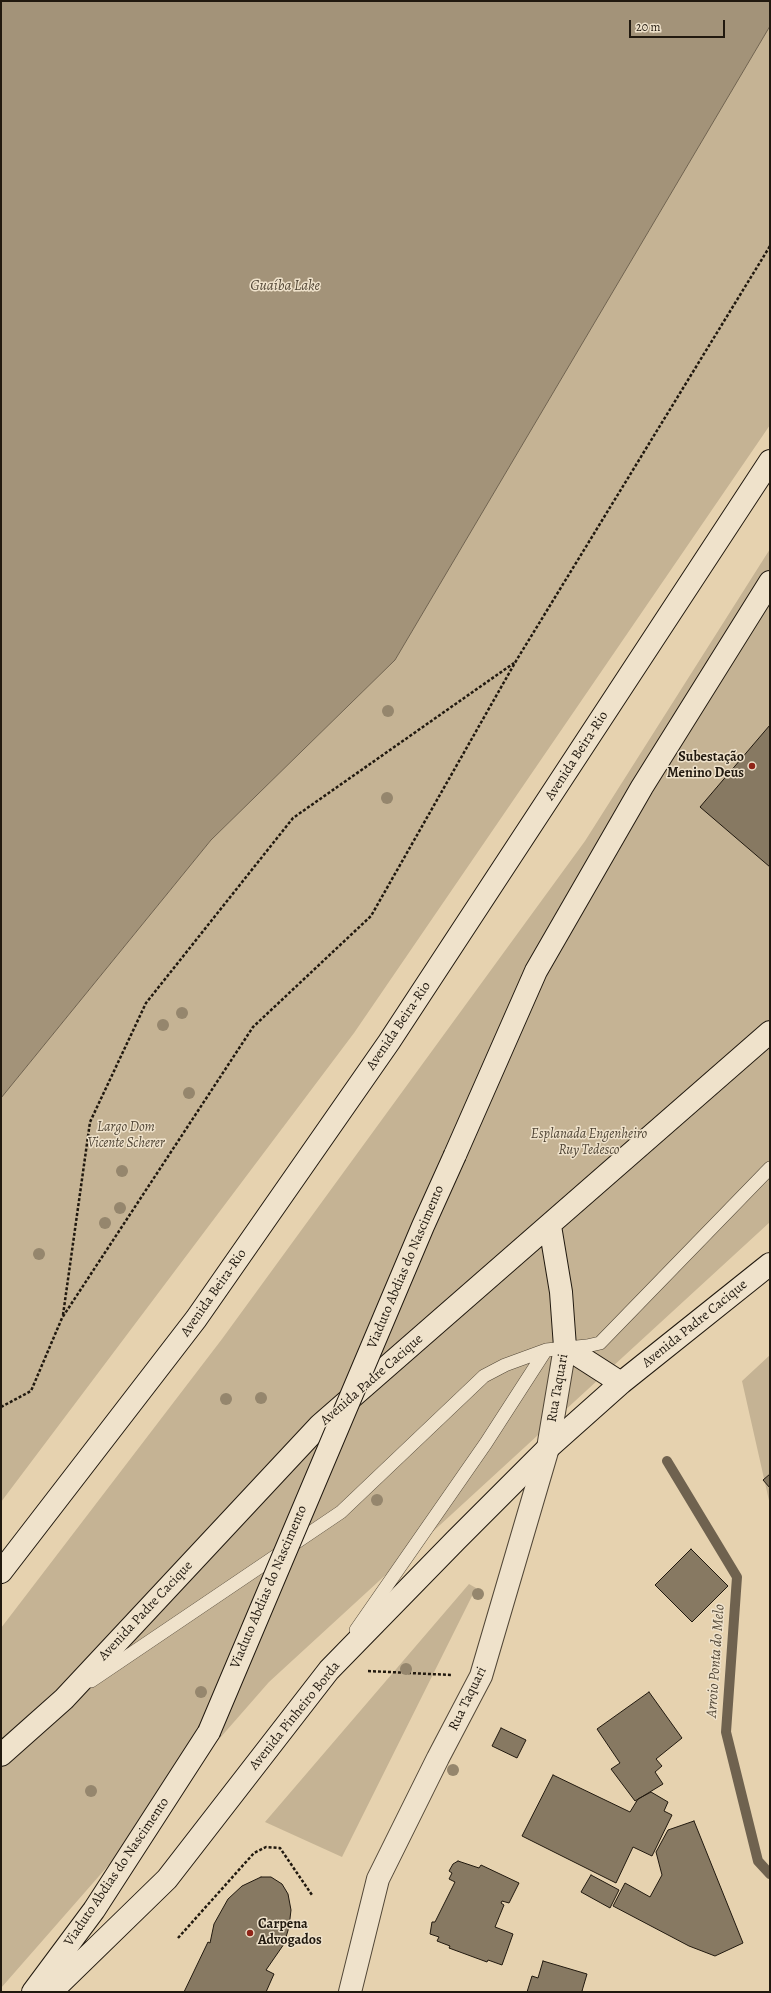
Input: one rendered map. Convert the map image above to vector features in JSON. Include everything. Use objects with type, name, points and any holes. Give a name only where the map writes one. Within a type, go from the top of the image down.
[{"type":"main road","name":"Avenida Beira-Rio","points":[[1,1572],[196,1319],[366,1075],[770,462]]},
{"type":"main road","name":"Viaduto Abdias do Nascimento","points":[[33,1992],[94,1910],[209,1732],[422,1226],[536,971],[642,787],[770,582]]},
{"type":"main road","name":"Avenida Padre Cacique","points":[[1,1755],[64,1698],[320,1425],[550,1226],[770,1032]]},
{"type":"main road","name":"Rua Taquari","points":[[350,1992],[378,1879],[438,1758],[482,1676],[548,1448],[561,1292],[550,1226]]},
{"type":"main road","name":"Avenida Padre Cacique","points":[[548,1448],[621,1383],[770,1264]]},
{"type":"main road","points":[[556,1349],[621,1383]]},
{"type":"main road","name":"Avenida Pinheiro Borda","points":[[51,1992],[167,1879],[329,1670],[548,1448]]},
{"type":"lane","points":[[64,1698],[341,1512],[484,1376],[505,1365],[556,1349],[587,1346],[600,1343],[770,1168]]},
{"type":"lane","points":[[329,1670],[486,1443],[556,1349]]},
{"type":"path","points":[[1,1407],[31,1391],[62,1318],[253,1027],[371,916],[516,661],[770,246]]},
{"type":"path","points":[[62,1318],[90,1122],[146,1003],[293,818],[516,661]]},
{"type":"path","points":[[329,1670],[482,1676]]},
{"type":"path","points":[[178,1938],[254,1854],[266,1846],[280,1848],[312,1895]]},
{"type":"green space","name":"Largo Dom Vicente Scherer","points":[[770,26],[770,425],[354,1033],[1,1502],[1,1098],[211,840],[395,660]]},
{"type":"green space","name":"Esplanada Engenheiro Ruy Tedesco","points":[[770,549],[770,1222],[269,1682],[1,1988],[1,1628],[222,1339],[585,841]]},
{"type":"green space","points":[[770,1355],[770,1505],[742,1381]]},
{"type":"green space","points":[[469,1584],[476,1588],[342,1857],[265,1822]]},
{"type":"water","name":"Guaíba Lake","points":[[1,1],[770,1],[770,26],[395,660],[211,840],[1,1098]]},
{"type":"building","name":"Subestação Menino Deus","points":[[770,725],[770,867],[700,807]]},
{"type":"building","points":[[770,1474],[770,1488],[763,1480]]},
{"type":"building","points":[[691,1549],[728,1586],[692,1622],[655,1585]]},
{"type":"building","points":[[649,1692],[682,1738],[656,1759],[662,1766],[655,1772],[663,1784],[635,1801],[611,1769],[620,1763],[597,1729]]},
{"type":"building","points":[[501,1728],[526,1740],[517,1758],[492,1746]]},
{"type":"building","points":[[553,1775],[630,1812],[638,1799],[651,1792],[668,1802],[664,1811],[672,1815],[652,1856],[633,1847],[616,1883],[522,1836]]},
{"type":"building","points":[[694,1821],[743,1943],[715,1956],[689,1946],[613,1906],[625,1883],[650,1897],[662,1875],[656,1852],[668,1830]]},
{"type":"building","points":[[458,1861],[479,1868],[481,1865],[519,1883],[509,1903],[502,1901],[501,1903],[504,1905],[495,1927],[513,1934],[502,1965],[488,1960],[487,1962],[449,1948],[450,1946],[437,1941],[439,1937],[430,1934],[432,1922],[435,1922],[455,1882],[449,1879],[452,1873],[449,1871],[453,1864]]},
{"type":"building","points":[[591,1875],[619,1890],[610,1908],[581,1892]]},
{"type":"building","name":"Carpena Advogados","points":[[261,1877],[271,1877],[282,1884],[288,1894],[291,1910],[289,1927],[284,1944],[266,1970],[274,1974],[266,1992],[184,1992],[208,1942],[210,1943],[214,1924],[228,1899],[242,1886]]},
{"type":"building","points":[[543,1961],[587,1974],[582,1991],[584,1992],[527,1992],[532,1976],[538,1978]]},
{"type":"waterway","name":"Arroio Ponta do Melo","points":[[667,1461],[737,1577],[726,1732],[758,1861],[770,1874]]},
{"type":"place","name":"Subestação Menino Deus","points":[[752,766]]},
{"type":"place","name":"Carpena Advogados","points":[[250,1933]]}]
